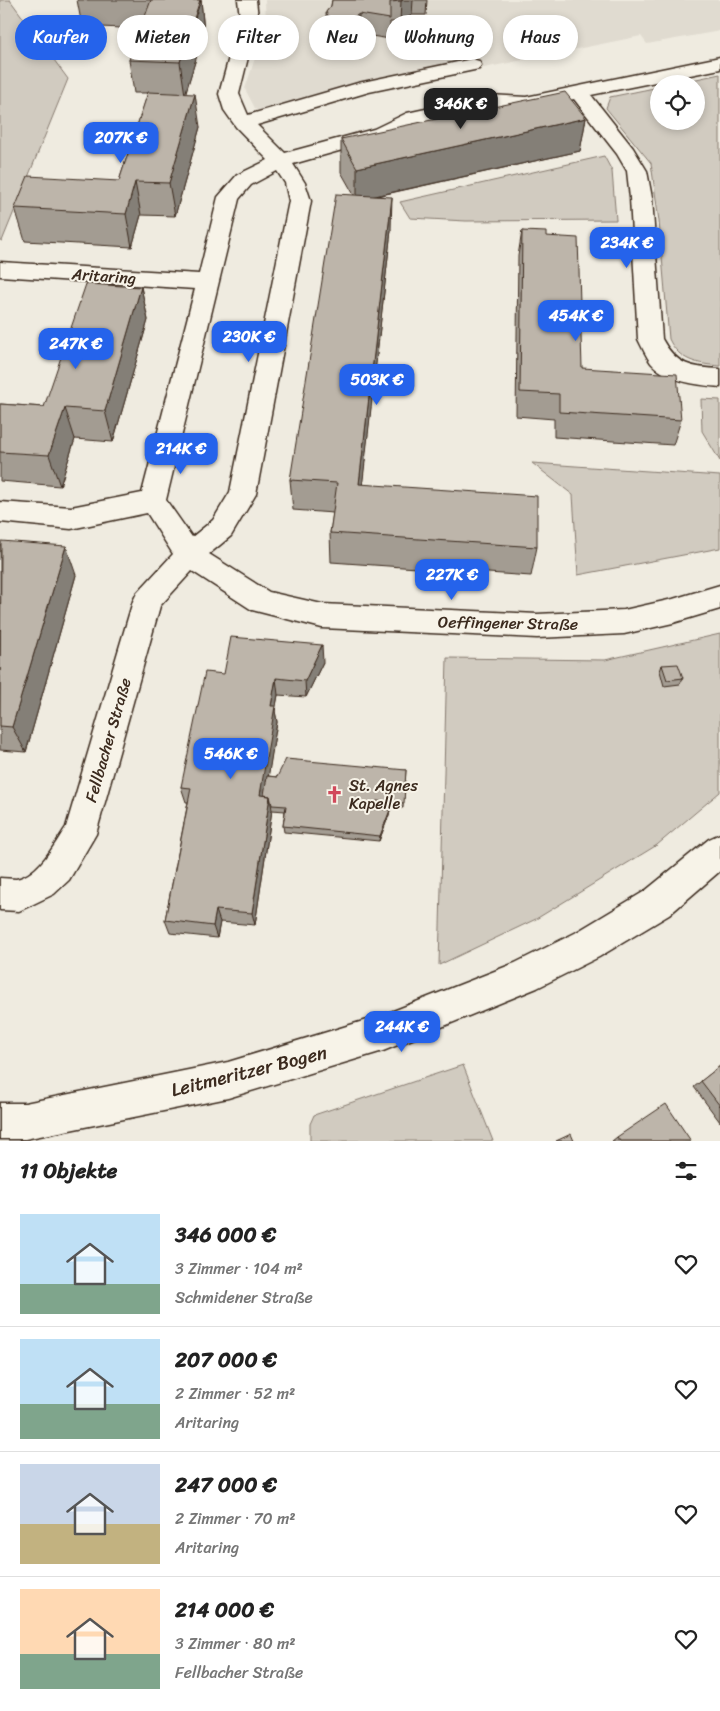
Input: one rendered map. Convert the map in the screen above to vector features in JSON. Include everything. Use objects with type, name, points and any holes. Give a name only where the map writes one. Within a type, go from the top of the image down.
[{"type":"street","name":"Fellbacher Straße","points":[[0,894],[19,895],[42,883],[57,869],[80,834],[147,601],[189,555],[222,528],[243,494],[300,201],[295,183],[281,162],[243,123],[234,110],[229,94],[249,16],[247,0]]},
{"type":"street","points":[[189,555],[153,501],[229,198],[244,180],[281,162],[381,133],[407,119],[490,102],[526,103],[720,63]]},
{"type":"street","points":[[243,123],[365,86],[472,65]]},
{"type":"street","points":[[579,93],[626,152],[637,172],[641,198],[650,339],[659,357],[677,370],[702,377],[720,378]]},
{"type":"street","name":"Aritaring","points":[[9,276],[208,282]]},
{"type":"street","points":[[0,512],[71,518],[153,501]]},
{"type":"street","name":"Oeffingener Straße","points":[[189,555],[262,602],[322,616],[538,626],[624,622],[673,611],[720,597]]},
{"type":"street","name":"Leitmeritzer Bogen","points":[[15,1128],[228,1080],[383,1033],[525,976],[588,945],[657,903],[720,850]]},
{"type":"shaded area","points":[[0,0],[10,0],[21,15],[15,15],[15,60],[54,60],[68,79],[2,241],[0,240]]},
{"type":"shaded area","points":[[265,0],[720,0],[720,31],[647,44],[641,36],[578,49],[578,15],[503,15],[503,60],[523,60],[258,114],[245,89],[254,60],[299,60],[299,15],[266,15]]},
{"type":"shaded area","points":[[720,74],[720,366],[704,364],[684,357],[669,339],[659,221],[651,163],[606,108],[610,97],[650,89],[650,130],[705,130],[705,77]]},
{"type":"shaded area","points":[[604,156],[612,171],[616,220],[466,221],[410,218],[400,202]]},
{"type":"shaded area","points":[[701,399],[720,400],[720,461],[702,431]]},
{"type":"shaded area","points":[[532,463],[720,476],[720,548],[578,575],[573,495]]},
{"type":"shaded area","points":[[720,634],[720,792],[657,845],[536,919],[439,965],[447,658],[605,660]]},
{"type":"shaded area","points":[[463,1065],[493,1141],[310,1141],[310,1124],[314,1115]]},
{"type":"building","points":[[151,0],[200,0],[195,15],[146,15]]},
{"type":"building","points":[[332,0],[403,0],[390,2],[390,15],[386,15],[386,18],[376,17],[376,15],[359,14],[328,15],[326,12],[331,6]]},
{"type":"building","points":[[129,60],[181,60],[180,62]]},
{"type":"building","points":[[148,92],[195,94],[169,183],[135,182],[126,214],[15,208],[28,176],[119,181]]},
{"type":"building","points":[[565,92],[586,118],[357,168],[341,139]]},
{"type":"building","points":[[336,194],[392,197],[359,484],[537,496],[537,547],[330,533],[337,483],[290,480]]},
{"type":"building","points":[[522,231],[546,232],[546,236],[578,238],[582,368],[677,374],[681,420],[559,412],[559,394],[520,392]]},
{"type":"building","points":[[86,284],[141,287],[105,411],[65,408],[49,455],[0,452],[0,404],[44,407]]},
{"type":"building","points":[[1,541],[66,546],[12,727],[0,726]]},
{"type":"building","points":[[231,637],[322,645],[305,681],[276,678],[271,706],[275,706],[260,795],[270,796],[252,913],[216,910],[213,926],[165,920],[191,788],[181,787],[205,672],[224,674]]},
{"type":"building","points":[[678,664],[683,678],[667,680],[662,665]]},
{"type":"building","name":"St. Agnes Kapelle","points":[[286,759],[406,770],[404,803],[376,801],[375,809],[390,810],[380,836],[283,826],[286,806],[272,805],[270,796],[264,795],[267,776],[277,777]]},
{"type":"building","points":[[720,1066],[720,1106],[701,1081]]},
{"type":"building","points":[[666,1104],[691,1141],[620,1141],[617,1137]]},
{"type":"building","points":[[571,1134],[574,1141],[556,1141]]},
{"type":"place","name":"St. Agnes Kapelle","points":[[335,794]]}]
